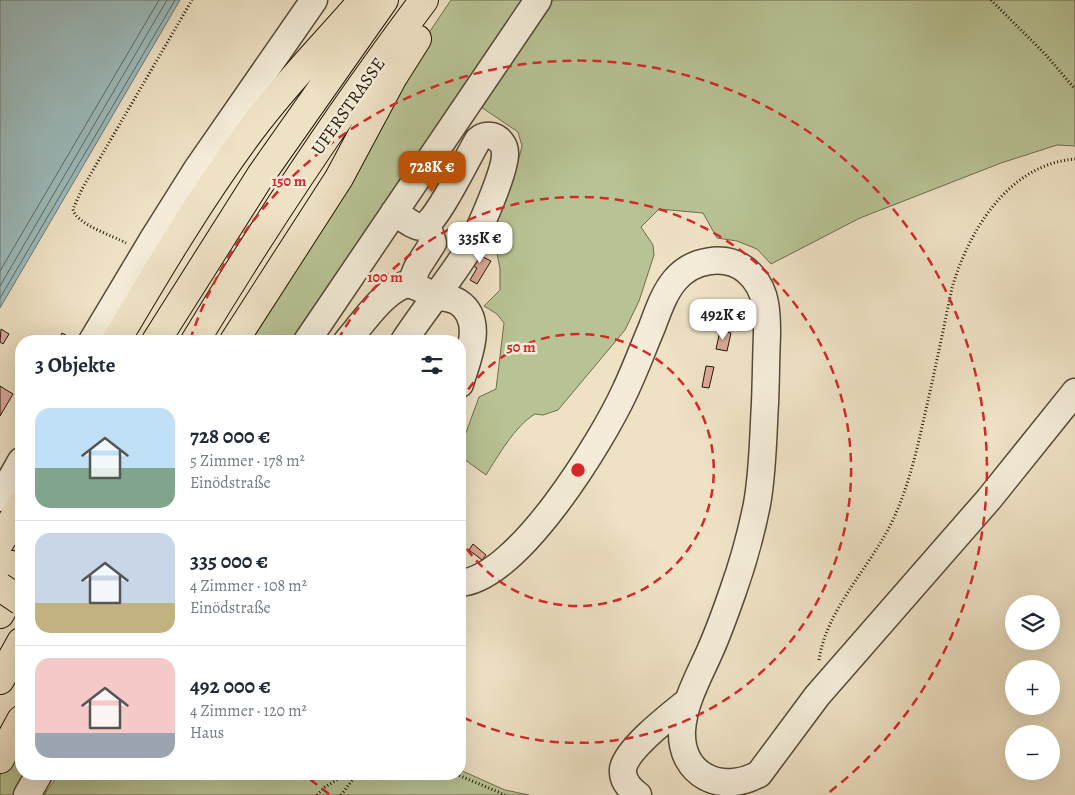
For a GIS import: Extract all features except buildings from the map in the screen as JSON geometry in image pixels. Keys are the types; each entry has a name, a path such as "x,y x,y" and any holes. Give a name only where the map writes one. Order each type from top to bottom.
{"main road":[{"path":"120,335 193,216 252,129 290,82 363,0"},
{"name":"UFERSTRASSE","path":"160,335 261,176 384,0"},
{"name":"UFERSTRASSE","path":"199,335 258,239 424,0"},
{"path":"238,335 339,178 401,63 443,0"},
{"path":"0,542 13,504"},
{"path":"0,564 15,567"},
{"path":"0,587 15,597"},
{"path":"0,614 15,587"},
{"path":"0,680 15,653"},
{"path":"0,760 15,731"}],"street":[{"path":"96,335 144,253 222,132 314,0"},
{"path":"311,335 538,0"},
{"path":"394,212 417,226 422,227 427,224 437,213 478,140 483,136 490,136 503,144 505,157 491,198 469,248 408,335"},
{"path":"410,285 417,268 433,243 427,224"},
{"path":"466,582 478,579 500,564 526,539 566,490 614,414 665,296 677,278 689,268 702,262 721,261 740,267 751,276 761,289 767,312 760,486 755,516 738,575 712,647 688,701 683,722 683,748 688,762 696,774 713,785 726,787 742,784 759,774"},
{"path":"352,335 386,298 404,285 410,285 435,296 449,298 463,306 470,316 474,336 466,364"},
{"path":"741,795 817,696 989,499 1075,392"},
{"path":"638,795 625,781 623,772 625,762 639,744 688,701"},
{"path":"27,795 36,780"}],"path":[{"path":"144,253 77,218 73,209 82,188 192,0"},
{"path":"991,0 1046,55 1075,88"},
{"path":"817,696 819,660 824,641 843,601 888,530 908,482 952,288 967,246 993,206 1024,176 1047,164 1075,159"},
{"path":"466,779 504,795"},
{"path":"317,795 338,780"},
{"path":"341,795 352,780"}],"green space":[{"path":"451,0 527,0 300,335 247,335 412,58"},
{"path":"553,0 1075,0 1075,146 1057,145 1001,163 860,218 771,264 757,249 737,241 717,238 703,213 659,209 641,227 653,245 654,255 639,301 625,330 558,410 543,415 535,414 521,426 486,475 466,460 466,433 479,397 496,389 504,323 497,314 484,306 500,290 500,269 493,232 522,146 518,132 481,107"},
{"path":"15,748 15,780 25,780 16,795 0,795 0,775"},
{"path":"466,773 505,790 529,795 44,795 55,780 466,780"}],"water":[{"path":"0,0 180,0 0,308"}]}
